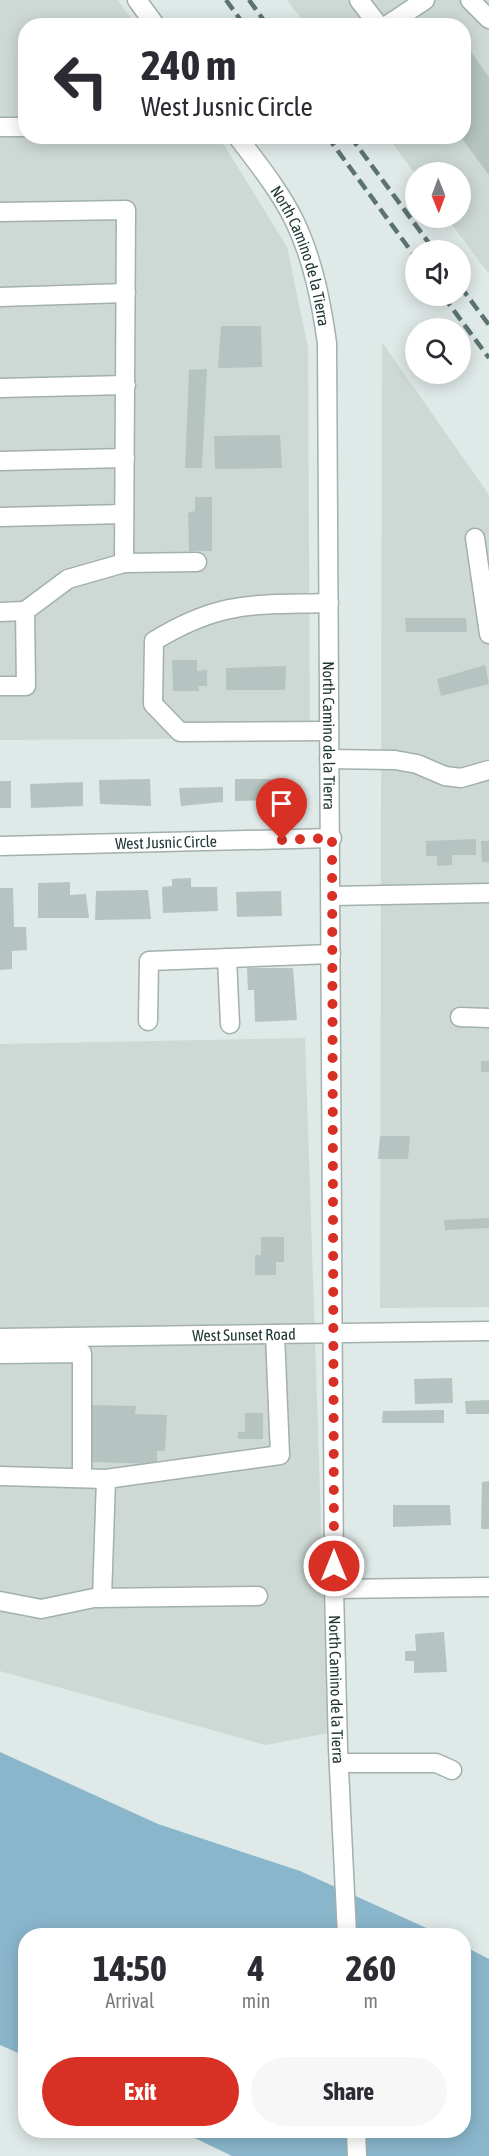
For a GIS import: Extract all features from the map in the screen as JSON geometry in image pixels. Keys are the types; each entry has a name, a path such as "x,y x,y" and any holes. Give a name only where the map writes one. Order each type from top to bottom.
{"street":[{"path":"137,0 150,18"},
{"path":"359,0 373,18"},
{"path":"398,18 425,0"},
{"path":"470,0 489,19"},
{"path":"0,127 18,127"},
{"name":"North Camino de la Tierra","path":"243,144 276,189 310,257 321,303 327,343 329,759 332,838 334,1589 347,1928"},
{"path":"0,212 126,210 124,563"},
{"path":"0,297 126,293"},
{"path":"0,388 126,385"},
{"path":"0,462 125,458"},
{"path":"0,517 124,513"},
{"path":"475,538 489,634"},
{"path":"0,612 25,611 68,579 124,563 196,562"},
{"path":"329,603 226,608 183,622 154,640 153,693 153,704 180,732 329,731"},
{"path":"0,686 26,686 25,611"},
{"path":"329,759 395,760 417,764 446,776 461,778 489,770"},
{"name":"West Jusnic Circle","path":"0,846 332,838"},
{"path":"332,896 489,893"},
{"path":"148,1021 149,961 331,954"},
{"path":"227,958 230,1024"},
{"path":"460,1017 489,1018"},
{"name":"West Sunset Road","path":"0,1338 489,1331"},
{"path":"0,1476 106,1479 280,1455 275,1334"},
{"path":"0,1354 82,1353 82,1478"},
{"path":"102,1598 106,1479"},
{"path":"334,1589 489,1587"},
{"path":"0,1601 41,1609 102,1598 258,1596"},
{"path":"339,1763 436,1764 452,1770"},
{"path":"356,2138 357,2156"}],"shaded area":[{"path":"0,0 118,0 131,18 18,18 18,144 223,144 287,247 308,348 310,738 0,740"},
{"path":"287,0 489,0 489,274 471,250 471,240 464,240 454,228 471,228 471,162 406,162 393,144 471,144 471,18 301,18"},
{"path":"382,342 405,375 405,384 411,384 489,495 489,1307 380,1308"},
{"path":"305,1038 328,1733 266,1745 0,1671 0,1044"}],"water":[{"path":"0,1752 158,1824 300,1871 426,1928 18,1928 18,2053 0,2045"},
{"path":"471,1950 489,1959 489,2156 232,2156 195,2138 471,2138"}],"building":[{"path":"471,52 489,77 489,175 466,144 471,144"},
{"path":"221,326 261,326 262,367 218,368"},
{"path":"207,369 202,468 185,468 189,370"},
{"path":"280,435 282,468 215,469 214,436"},
{"path":"195,497 212,497 212,551 189,551 188,513 195,511"},
{"path":"405,618 466,618 467,632 406,632"},
{"path":"172,660 197,660 197,671 207,670 207,686 198,686 199,691 173,691"},
{"path":"485,665 489,684 441,696 437,679"},
{"path":"286,666 285,690 226,690 226,668"},
{"path":"150,779 151,806 100,804 99,780"},
{"path":"235,779 271,779 271,782 284,782 284,800 235,801"},
{"path":"0,781 11,781 11,808 0,808"},
{"path":"83,782 83,806 31,808 30,784"},
{"path":"223,787 223,802 181,806 179,788"},
{"path":"476,839 476,855 452,855 452,865 437,866 437,856 426,856 426,841"},
{"path":"481,841 489,841 489,862 482,862"},
{"path":"191,878 191,887 217,887 218,911 163,913 162,887 172,886 172,879"},
{"path":"70,882 70,895 86,894 89,918 38,918 38,883"},
{"path":"0,888 13,888 14,927 26,927 27,950 12,951 12,969 0,970"},
{"path":"148,890 151,919 95,920 96,891"},
{"path":"281,891 282,916 237,917 236,892"},
{"path":"247,968 293,968 297,1020 255,1022 254,990 248,990"},
{"path":"481,1061 489,1061 489,1072 481,1072"},
{"path":"380,1136 410,1136 408,1159 378,1159"},
{"path":"489,1218 489,1228 445,1230 444,1220"},
{"path":"261,1237 284,1237 284,1262 276,1262 276,1275 255,1275 255,1255 261,1255"},
{"path":"452,1378 453,1403 415,1404 414,1379"},
{"path":"489,1400 489,1414 466,1414 465,1401"},
{"path":"92,1405 136,1406 135,1414 167,1415 165,1451 157,1451 157,1464 91,1462"},
{"path":"444,1410 444,1423 382,1423 383,1411"},
{"path":"245,1413 263,1413 263,1439 238,1439 238,1432 245,1432"},
{"path":"489,1481 489,1529 481,1529 482,1482"},
{"path":"393,1505 450,1505 451,1525 393,1527"},
{"path":"444,1632 447,1672 414,1673 414,1661 405,1661 405,1651 416,1651 415,1634"}],"railway":[{"path":"226,0 239,18"},
{"path":"249,0 262,18"},
{"path":"333,144 405,243"},
{"path":"356,144 427,240"},
{"path":"471,301 489,325"},
{"path":"450,306 489,358"}],"route":[{"path":"282,840 332,838 334,1566"}]}
